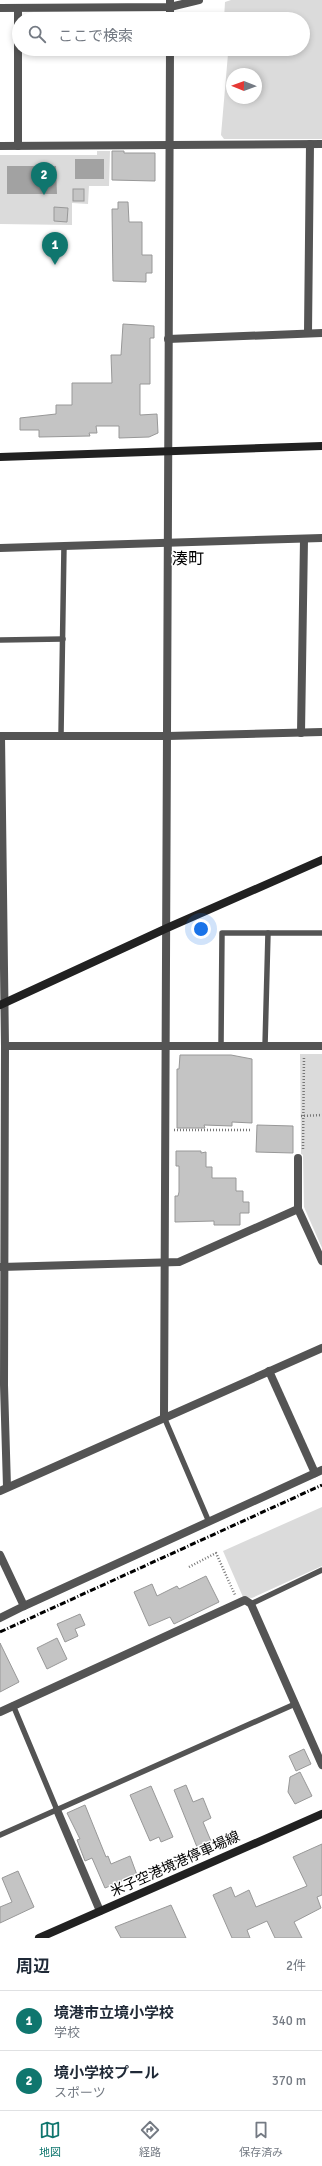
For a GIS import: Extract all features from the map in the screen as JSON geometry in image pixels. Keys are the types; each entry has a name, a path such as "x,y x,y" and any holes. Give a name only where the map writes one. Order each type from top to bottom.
{"street":[{"path":"0,8 170,3 199,0"},
{"path":"18,56 18,146"},
{"path":"164,1417 168,736 168,144 170,56"},
{"path":"308,333 310,144"},
{"path":"0,146 322,144"},
{"path":"168,340 322,332"},
{"path":"0,456 322,446"},
{"path":"0,548 322,538"},
{"path":"301,733 304,539"},
{"path":"322,732 168,736 1,736 2,1004 5,1046 2,1267 4,1489 322,1348"},
{"path":"2,1004 167,928 322,860"},
{"path":"5,1046 322,1046"},
{"path":"298,1158 298,1209 322,1261"},
{"path":"2,1267 179,1262 298,1209"},
{"path":"0,1618 318,1472 269,1371"},
{"path":"0,1555 24,1606"},
{"path":"0,1712 245,1600 251,1604 322,1765"},
{"path":"57,1810 100,1911"},
{"name":"米子空港境港停車場線","path":"39,1938 322,1814"}],"lane":[{"path":"61,735 64,546"},
{"path":"0,640 63,639"},
{"path":"221,1046 222,933 322,933"},
{"path":"266,1046 268,933"},
{"path":"164,1417 209,1522"},
{"path":"251,1604 322,1570"},
{"path":"0,1835 295,1704"},
{"path":"14,1706 57,1810"}],"path":[{"path":"298,1158 302,1155 305,1046"},
{"path":"302,1116 322,1115"},
{"path":"166,1130 252,1130"},
{"path":"188,1567 216,1553 239,1603"}],"shaded area":[{"path":"231,0 322,0 322,139 224,139 221,135 226,77 226,104 262,104 262,68 227,68 228,56 310,56 310,12 224,12 225,2"},
{"path":"97,151 110,151 109,186 89,186 88,204 72,203 72,225 0,224 0,155 97,155"},
{"path":"75,159 104,159 104,179 75,179"},
{"path":"7,166 56,166 57,194 7,194"},
{"path":"300,1054 322,1054 322,1248 304,1207 303,1155 301,1154"},
{"path":"322,1507 322,1566 252,1598 243,1597 223,1551"}],"building":[{"path":"112,151 124,151 124,153 155,153 155,181 112,180"},
{"path":"73,189 84,189 84,201 73,201"},
{"path":"118,202 128,202 129,222 142,222 142,255 152,255 152,273 146,273 146,282 113,281 112,209 118,209"},
{"path":"54,207 68,208 67,222 54,221"},
{"path":"123,324 154,326 154,338 150,338 150,384 140,384 140,415 157,414 158,433 149,437 119,438 119,426 96,426 97,433 89,433 90,436 39,437 39,430 20,430 20,418 56,414 56,405 72,405 72,383 112,383 111,355 121,355"},
{"path":"180,1055 231,1055 252,1059 252,1123 232,1122 232,1126 204,1125 205,1128 177,1128 177,1069 179,1069"},
{"path":"257,1125 293,1126 293,1153 256,1152"},
{"path":"176,1151 206,1152 206,1167 212,1167 212,1178 236,1178 236,1191 243,1191 243,1202 249,1202 249,1213 240,1213 240,1225 214,1225 214,1221 175,1222 175,1196 178,1196 179,1192 179,1166 176,1166"},
{"path":"206,1576 219,1602 174,1624 170,1617 149,1626 134,1592 152,1584 157,1596 177,1586 179,1589"},
{"path":"80,1614 85,1625 75,1629 78,1636 65,1642 57,1624"},
{"path":"57,1638 67,1659 47,1669 37,1648"},
{"path":"0,1643 19,1682 0,1692"},
{"path":"304,1749 311,1764 296,1771 289,1756"},
{"path":"300,1772 312,1796 295,1804 288,1792 290,1777"},
{"path":"186,1785 193,1802 203,1798 211,1818 203,1822 211,1841 197,1847 174,1790"},
{"path":"151,1786 173,1837 161,1842 159,1837 150,1841 130,1795"},
{"path":"85,1805 106,1857 108,1856 111,1864 130,1856 137,1875 105,1888 92,1858 85,1861 77,1840 80,1839 67,1813"},
{"path":"322,1844 322,1895 317,1897 321,1908 294,1922 302,1938 275,1938 267,1921 247,1930 250,1938 232,1938 213,1895 231,1887 235,1897 249,1890 256,1907 307,1886 293,1857"},
{"path":"18,1871 34,1907 0,1923 0,1907 12,1902 2,1878"},
{"path":"171,1905 186,1938 121,1938 115,1927"}],"railway":[{"path":"0,1632 322,1485"}],"place":[{"name":"境小学校プール","path":"44,195"},
{"name":"境港市立境小学校","path":"55,265"}],"district":[{"name":"湊町","path":"188,559"}]}
